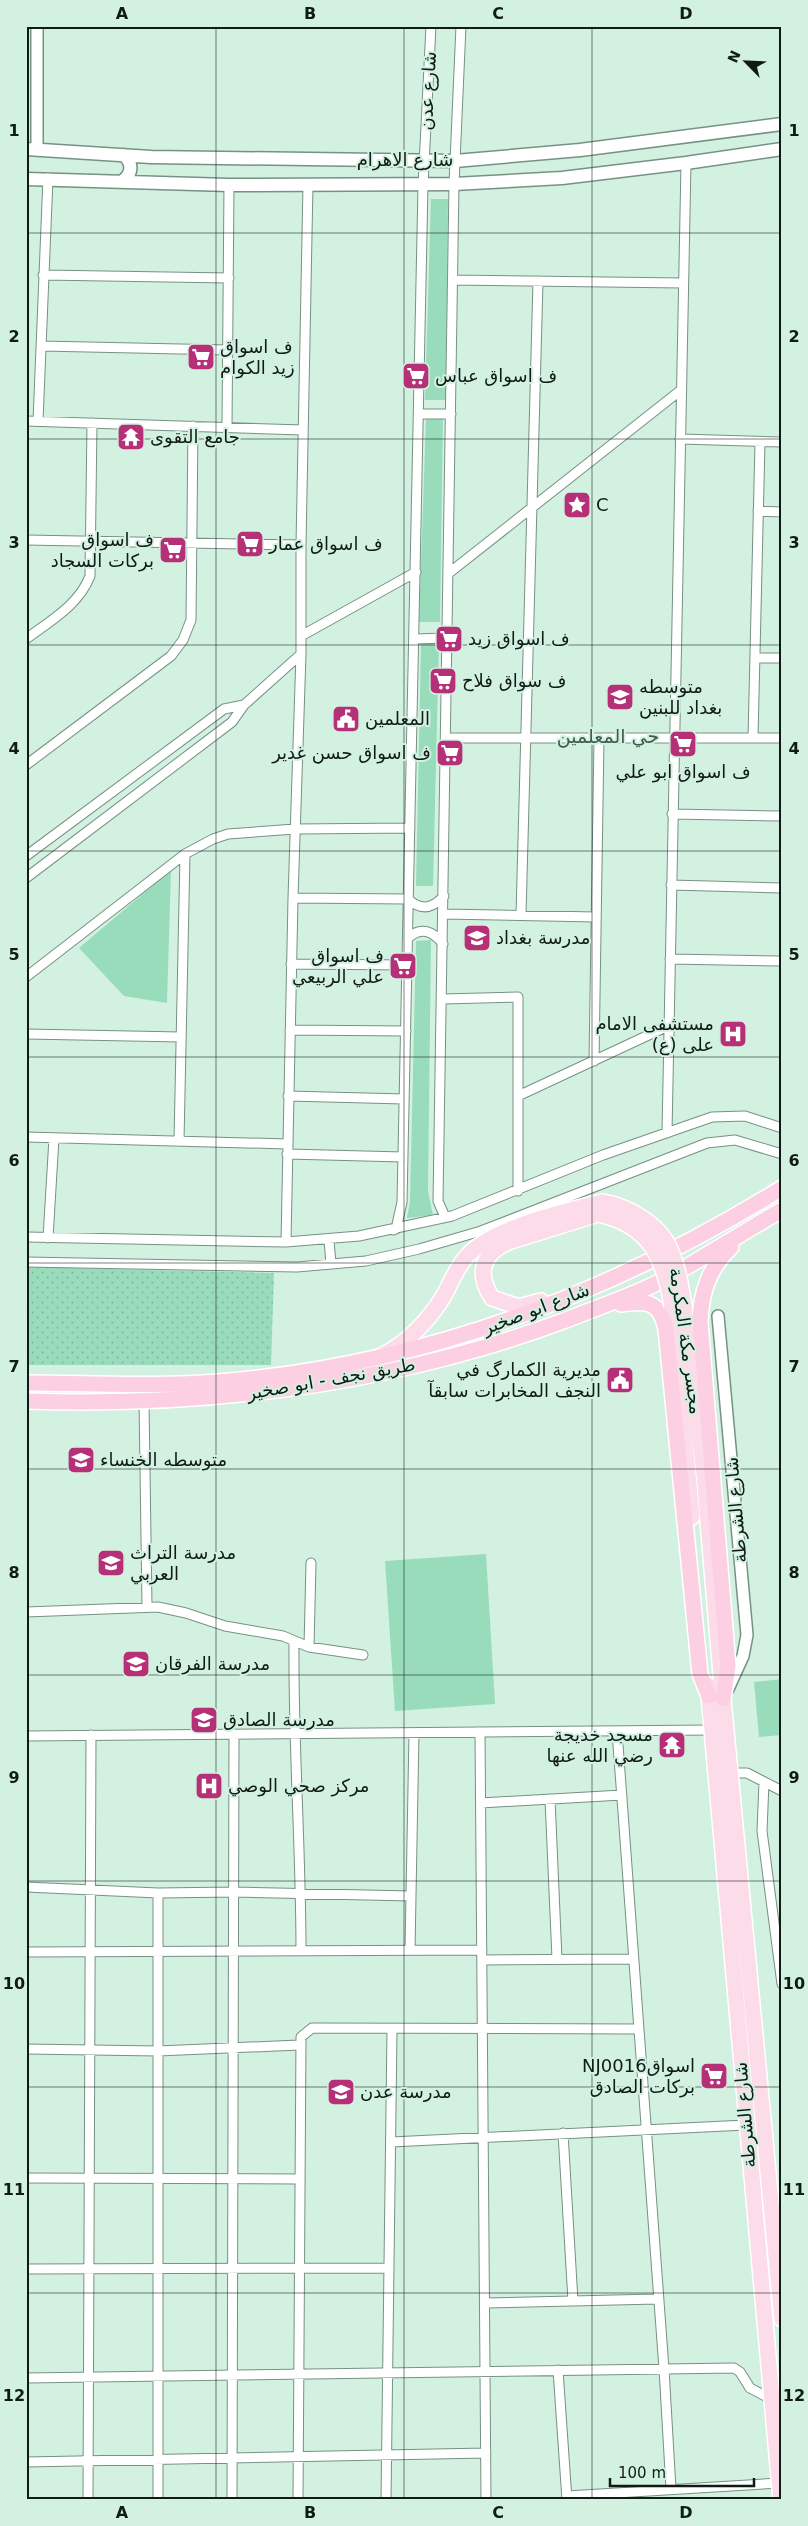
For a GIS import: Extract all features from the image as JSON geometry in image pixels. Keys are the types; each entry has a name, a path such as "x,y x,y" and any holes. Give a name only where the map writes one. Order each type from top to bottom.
{"highway":[{"name":"شارع ابو صخير","path":"270,1377 378,1357 501,1324 541,1310 664,1256 712,1231 782,1188"},
{"name":"طريق نجف - ابو صخير","path":"26,1401 87,1403 224,1397 344,1379 456,1355 536,1330 629,1296 691,1266 756,1224 782,1210"},
{"path":"716,1698 728,1666 701,1360 700,1308 706,1283 720,1258 756,1224"},
{"path":"585,1312 615,1305 646,1302 656,1307 664,1316 670,1360 700,1674 716,1698"},
{"name":"طريق نجف - ابو صخير","path":"26,1384 87,1383 124,1385 217,1382 270,1377"},
{"path":"87,1383 91,1393 87,1403"},
{"path":"124,1385 120,1394 124,1402"}],"main road":[{"name":"شارع الاهرام","path":"32,149 151,157 425,162 580,150 782,124"},
{"name":"شارع الاهرام","path":"26,179 124,180 229,185 423,186 562,178 782,149"},
{"path":"124,155 131,167 124,180"},
{"path":"149,181 145,167 151,157"},
{"path":"600,1208 496,1247 489,1255 483,1268 483,1277 492,1298 519,1307 574,1288 602,1283"},
{"path":"378,1357 394,1349 426,1319 443,1296 460,1266 479,1246 523,1225 600,1208"},
{"name":"مجسر مكة المكرمة","path":"600,1208 610,1216 634,1227 652,1245 663,1266 678,1306 704,1474"},
{"name":"مجسر مكة المكرمة","path":"678,1306 688,1478 716,1698"},
{"name":"شارع الشرطة","path":"704,1474 716,1698 730,1773 782,2319"},
{"name":"شارع الشرطة","path":"716,1698 711,1730 781,2500"},
{"path":"729,1937 739,1938 745,1934"},
{"path":"731,1961 739,1958 747,1961"}],"street":[{"path":"32,149 37,26"},
{"name":"شارع عدن","path":"393,1230 396,1229 401,1212 403,1157 423,186 430,26"},
{"name":"شارع عدن","path":"452,1216 445,1217 438,1201 444,944 454,184 461,26"},
{"path":"667,1133 686,163"},
{"path":"38,421 48,178"},
{"path":"286,1242 291,964 301,654 301,545 308,184"},
{"path":"226,427 229,185"},
{"path":"43,275 229,278"},
{"path":"454,280 683,284"},
{"path":"520,915 538,281"},
{"path":"41,346 227,350"},
{"path":"449,573 681,390"},
{"path":"419,414 451,414"},
{"path":"26,421 303,430"},
{"path":"26,639 73,603 84,590 90,576 92,541 92,423"},
{"path":"26,765 171,656 183,640 191,620 193,426"},
{"path":"680,439 782,442"},
{"path":"753,738 760,442"},
{"path":"758,511 782,512"},
{"path":"26,540 193,545 301,545"},
{"path":"301,636 416,572"},
{"path":"414,638 448,638"},
{"path":"26,878 232,722 244,705 301,654"},
{"path":"755,658 782,658"},
{"path":"26,856 224,709 244,705"},
{"path":"447,738 782,738"},
{"path":"594,1061 599,738"},
{"path":"672,814 782,816"},
{"path":"26,977 185,854 213,839 228,834 295,829 410,828"},
{"path":"50,837 61,852"},
{"path":"179,1141 185,854"},
{"path":"671,885 782,888"},
{"path":"293,898 408,899 420,907 427,908 433,906 444,896"},
{"path":"444,914 596,917"},
{"path":"408,938 419,931 426,931 433,933 444,944"},
{"path":"670,959 782,961"},
{"path":"291,964 407,965"},
{"path":"443,999 518,997 518,1191"},
{"path":"518,1096 668,1026"},
{"path":"290,1030 406,1031"},
{"path":"26,1034 181,1037"},
{"path":"288,1096 404,1098"},
{"path":"26,1237 286,1242 328,1240 393,1230 452,1216 518,1191 603,1155 712,1117 728,1115 756,1119 782,1128"},
{"path":"26,1137 179,1141 403,1157"},
{"path":"48,1238 54,1138"},
{"path":"26,1262 297,1267 393,1256 450,1241 707,1143 736,1140 782,1154"},
{"path":"328,1240 330,1264"},
{"name":"شارع الشرطة","path":"716,1698 743,1656 747,1635 718,1316"},
{"path":"144,1401 147,1606"},
{"path":"309,1647 311,1563"},
{"path":"26,1612 147,1606 186,1613 236,1628 277,1634 309,1647 363,1654"},
{"path":"294,1641 294,1734 301,1893 301,1951"},
{"path":"26,1736 711,1730"},
{"path":"617,1731 657,2299 664,2369 670,2489"},
{"path":"480,1732 486,2500"},
{"path":"410,1950 414,1733"},
{"path":"232,2500 234,1734"},
{"path":"88,2500 91,1735"},
{"path":"730,1773 746,1773 782,1791"},
{"path":"764,1782 762,1824 782,1984"},
{"path":"481,1803 622,1795"},
{"path":"550,1799 557,1959"},
{"path":"26,1887 158,1893 234,1892 411,1896"},
{"path":"158,1893 158,2500"},
{"path":"771,1901 782,1902"},
{"path":"26,1952 482,1950"},
{"path":"482,1960 633,1959"},
{"path":"298,2500 299,2045 301,2037 312,2028 392,2030 638,2029"},
{"path":"386,2500 392,2030"},
{"path":"26,2049 90,2048 158,2051 234,2046 299,2045"},
{"path":"391,2142 746,2124"},
{"path":"563,2133 573,2301"},
{"path":"26,2178 299,2179"},
{"path":"26,2269 389,2268"},
{"path":"484,2303 657,2299"},
{"path":"26,2378 734,2368 740,2372 750,2388 771,2398"},
{"path":"558,2370 567,2498 670,2489 779,2483"},
{"path":"26,2462 486,2454"}],"green space":[{"path":"431,199 448,199 446,400 425,400"},
{"path":"426,418 443,418 440,622 419,622"},
{"path":"439,642 433,886 416,886 421,644"},
{"path":"171,870 167,1003 124,996 79,948"},
{"path":"431,940 428,1191 433,1215 407,1218 410,1202 416,941"},
{"path":"26,1267 274,1273 271,1365 26,1365"},
{"path":"486,1554 495,1704 395,1711 385,1561"},
{"path":"782,1679 782,1735 759,1737 754,1682"}],"place":[{"name":"ف اسواق زيد الكوام","path":"201,357"},
{"name":"ف اسواق عباس","path":"416,376"},
{"name":"جامع التقوى","path":"131,437"},
{"name":"C","path":"577,505"},
{"name":"ف اسواق عمار","path":"250,544"},
{"name":"ف اسواق بركات السجاد","path":"173,550"},
{"name":"ف اسواق زيد","path":"449,639"},
{"name":"ف سواق فلاح","path":"443,681"},
{"name":"متوسطه بغداد للبنين","path":"620,697"},
{"name":"المعلمين","path":"346,719"},
{"name":"ف اسواق ابو علي","path":"683,744"},
{"name":"ف اسواق حسن غدير","path":"450,753"},
{"name":"مدرسة بغداد","path":"477,938"},
{"name":"ف اسواق علي الربيعي","path":"403,966"},
{"name":"مستشفی الامام علی (ع)","path":"733,1034"},
{"name":"مديرية الكمارگ في النجف المخابرات سابقآ","path":"620,1380"},
{"name":"متوسطه الخنساء","path":"81,1460"},
{"name":"مدرسة التراث العربي","path":"111,1563"},
{"name":"مدرسة الفرقان","path":"136,1664"},
{"name":"مدرسة الصادق","path":"204,1720"},
{"name":"مسجد خديجة رضي الله عنها","path":"672,1745"},
{"name":"مركز صحي الوصي","path":"209,1786"},
{"name":"NJ0016اسواق برکات الصادق","path":"714,2076"},
{"name":"مدرسة عدن","path":"341,2092"}],"district":[{"name":"حي المعلمين","path":"608,736"}]}
